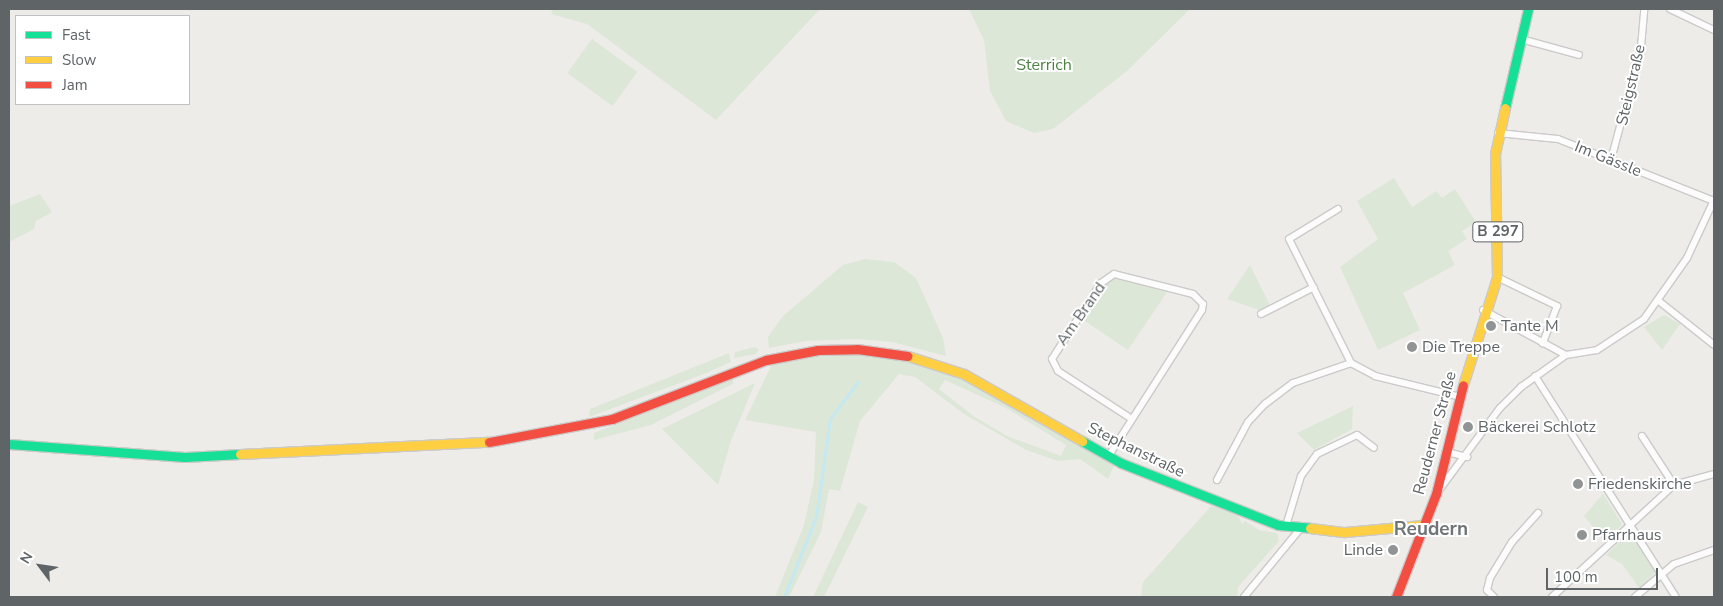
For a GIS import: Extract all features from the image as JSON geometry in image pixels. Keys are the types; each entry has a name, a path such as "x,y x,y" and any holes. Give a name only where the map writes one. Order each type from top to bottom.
{"street":[{"name":"Reuderner Straße","path":"1396,597 1436,494 1483,310 1497,277 1498,133 1528,9"},
{"name":"Steigstraße","path":"1611,160 1641,47 1644,9"},
{"path":"1670,9 1714,30"},
{"path":"1521,39 1579,55"},
{"name":"Im Gässle","path":"1498,133 1558,138 1714,200"},
{"path":"1436,494 1467,457 1500,408 1535,376 1566,355 1609,344 1660,302 1714,200"},
{"path":"1338,209 1289,239 1351,363 1375,376 1461,398"},
{"name":"Am Brand","path":"1114,274 1193,294 1201,298 1202,310 1132,419 1058,371 1052,359 1054,352 1101,283 1114,274"},
{"path":"1497,277 1557,306 1543,343"},
{"path":"1261,314 1314,287"},
{"path":"1660,302 1714,345"},
{"path":"1483,310 1566,355"},
{"name":"Stephanstraße","path":"9,444 176,458 502,441 612,419 749,365 818,350 898,353 982,383 1108,457 1186,491 1286,526 1300,529 1344,532 1423,525"},
{"path":"1218,480 1248,422 1265,404 1293,382 1351,363"},
{"path":"1535,376 1631,526 1664,572 1676,597"},
{"path":"1108,457 1132,419"},
{"path":"1286,526 1301,476 1317,454 1353,435 1364,437 1374,448"},
{"path":"1642,436 1674,485"},
{"path":"1447,452 1467,457"},
{"path":"1552,597 1674,485 1714,473"},
{"path":"1494,597 1486,590 1490,578 1512,542 1538,513"},
{"path":"1244,597 1300,529"},
{"path":"1636,597 1664,572 1693,555 1714,550"}],"green space":[{"path":"553,9 820,9 716,120 587,24 551,14"},
{"name":"Sterrich","path":"969,9 1190,9 1127,71 1053,129 1034,133 1006,121 990,91 984,40"},
{"path":"592,39 637,72 613,106 567,73"},
{"path":"1394,178 1412,207 1436,191 1442,198 1455,189 1476,222 1462,231 1467,239 1448,251 1455,265 1403,293 1420,330 1378,350 1340,267 1378,239 1357,201"},
{"path":"40,194 52,212 36,221 34,229 9,242 9,206"},
{"path":"865,259 894,262 916,278 943,338 946,356 892,342 858,339 805,341 769,348 768,337 783,316 843,265"},
{"path":"1250,265 1270,305 1259,310 1227,299"},
{"path":"1115,278 1167,292 1128,350 1082,319 1103,286"},
{"path":"1664,315 1680,324 1662,350 1644,327"},
{"path":"754,347 759,349 756,354 734,358 735,352"},
{"path":"838,352 913,360 941,369 993,394 1114,466 1108,479 1080,459 1058,461 1026,450 964,414 915,377 899,374 860,421 840,491 829,489 821,532 789,597 775,597 804,525 814,480 816,432 745,420 773,362","holes":["945,380 1006,408 1066,445 1061,456 1007,436 975,417 939,389"]},
{"path":"729,353 731,362 589,417 590,409"},
{"path":"733,379 733,384 651,425 594,440 594,433"},
{"path":"755,383 731,441 718,485 662,429"},
{"path":"1353,406 1352,429 1314,450 1297,433"},
{"path":"1603,494 1622,524 1606,542 1584,516"},
{"path":"858,502 868,507 824,597 813,597"},
{"path":"1211,506 1237,514 1242,524 1245,521 1259,530 1277,533 1279,541 1238,587 1237,597 1141,597 1143,582"},
{"path":"1627,535 1635,537 1656,571 1640,589 1622,564 1606,555"}],"waterway":[{"path":"784,597 816,517 830,419 858,382"}],"traffic: fast":[{"path":"1505,108 1528,9"},
{"path":"1082,441 1121,463 1278,525 1310,528"},
{"path":"9,444 185,457 240,454"}],"traffic: slow":[{"path":"1463,385 1497,277 1495,154 1505,108"},
{"path":"908,356 964,374 1082,441"},
{"path":"240,454 489,442"},
{"path":"1310,528 1345,532 1423,525"}],"traffic: jam":[{"path":"489,442 612,419 766,360 818,350 857,349 908,356"},
{"path":"1396,597 1436,494 1463,385"}],"place":[{"name":"Tante M","path":"1491,326"},
{"name":"Die Treppe","path":"1412,347"},
{"name":"Bäckerei Schlotz","path":"1468,427"},
{"name":"Friedenskirche","path":"1578,484"},
{"name":"Pfarrhaus","path":"1582,535"},
{"name":"Linde","path":"1393,550"}],"district":[{"name":"Reudern","path":"1431,530"}]}
